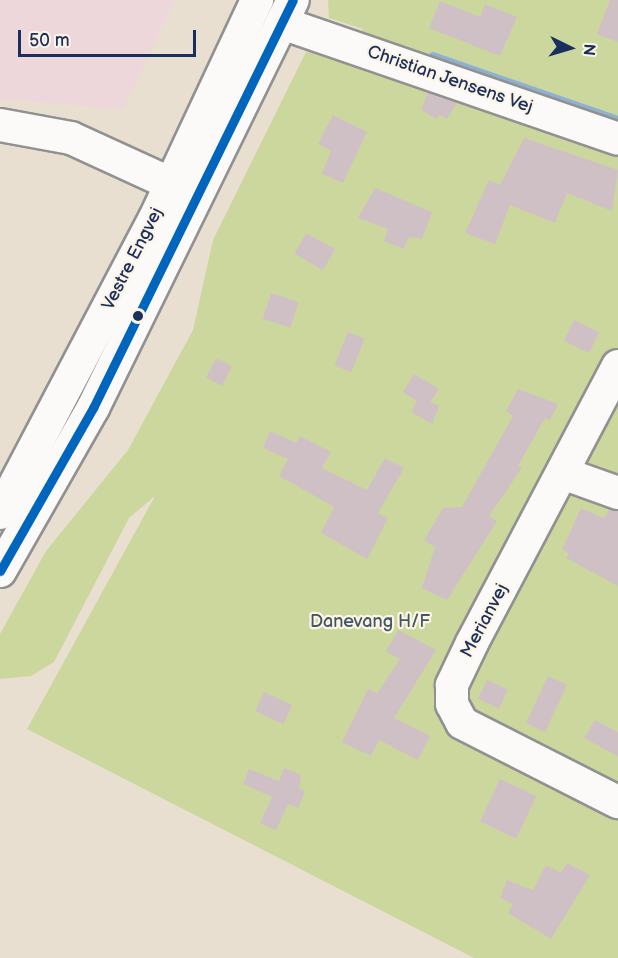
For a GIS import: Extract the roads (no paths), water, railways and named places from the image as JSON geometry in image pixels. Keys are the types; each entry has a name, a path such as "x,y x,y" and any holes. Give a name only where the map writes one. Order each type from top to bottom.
{"street":[{"name":"Vestre Engvej","path":"0,571 93,408 184,190 257,0"},
{"name":"Vestre Engvej","path":"0,513 288,11"},
{"name":"Christian Jensens Vej","path":"288,11 618,139"},
{"path":"0,125 71,138 184,190"},
{"name":"Merianvej","path":"618,366 565,474 472,643 452,685 452,704 462,723 618,802"},
{"path":"565,474 618,493"}],"waterway":[{"path":"433,56 618,120"}],"park label":[{"name":"Danevang H/F","path":"370,622"}]}
